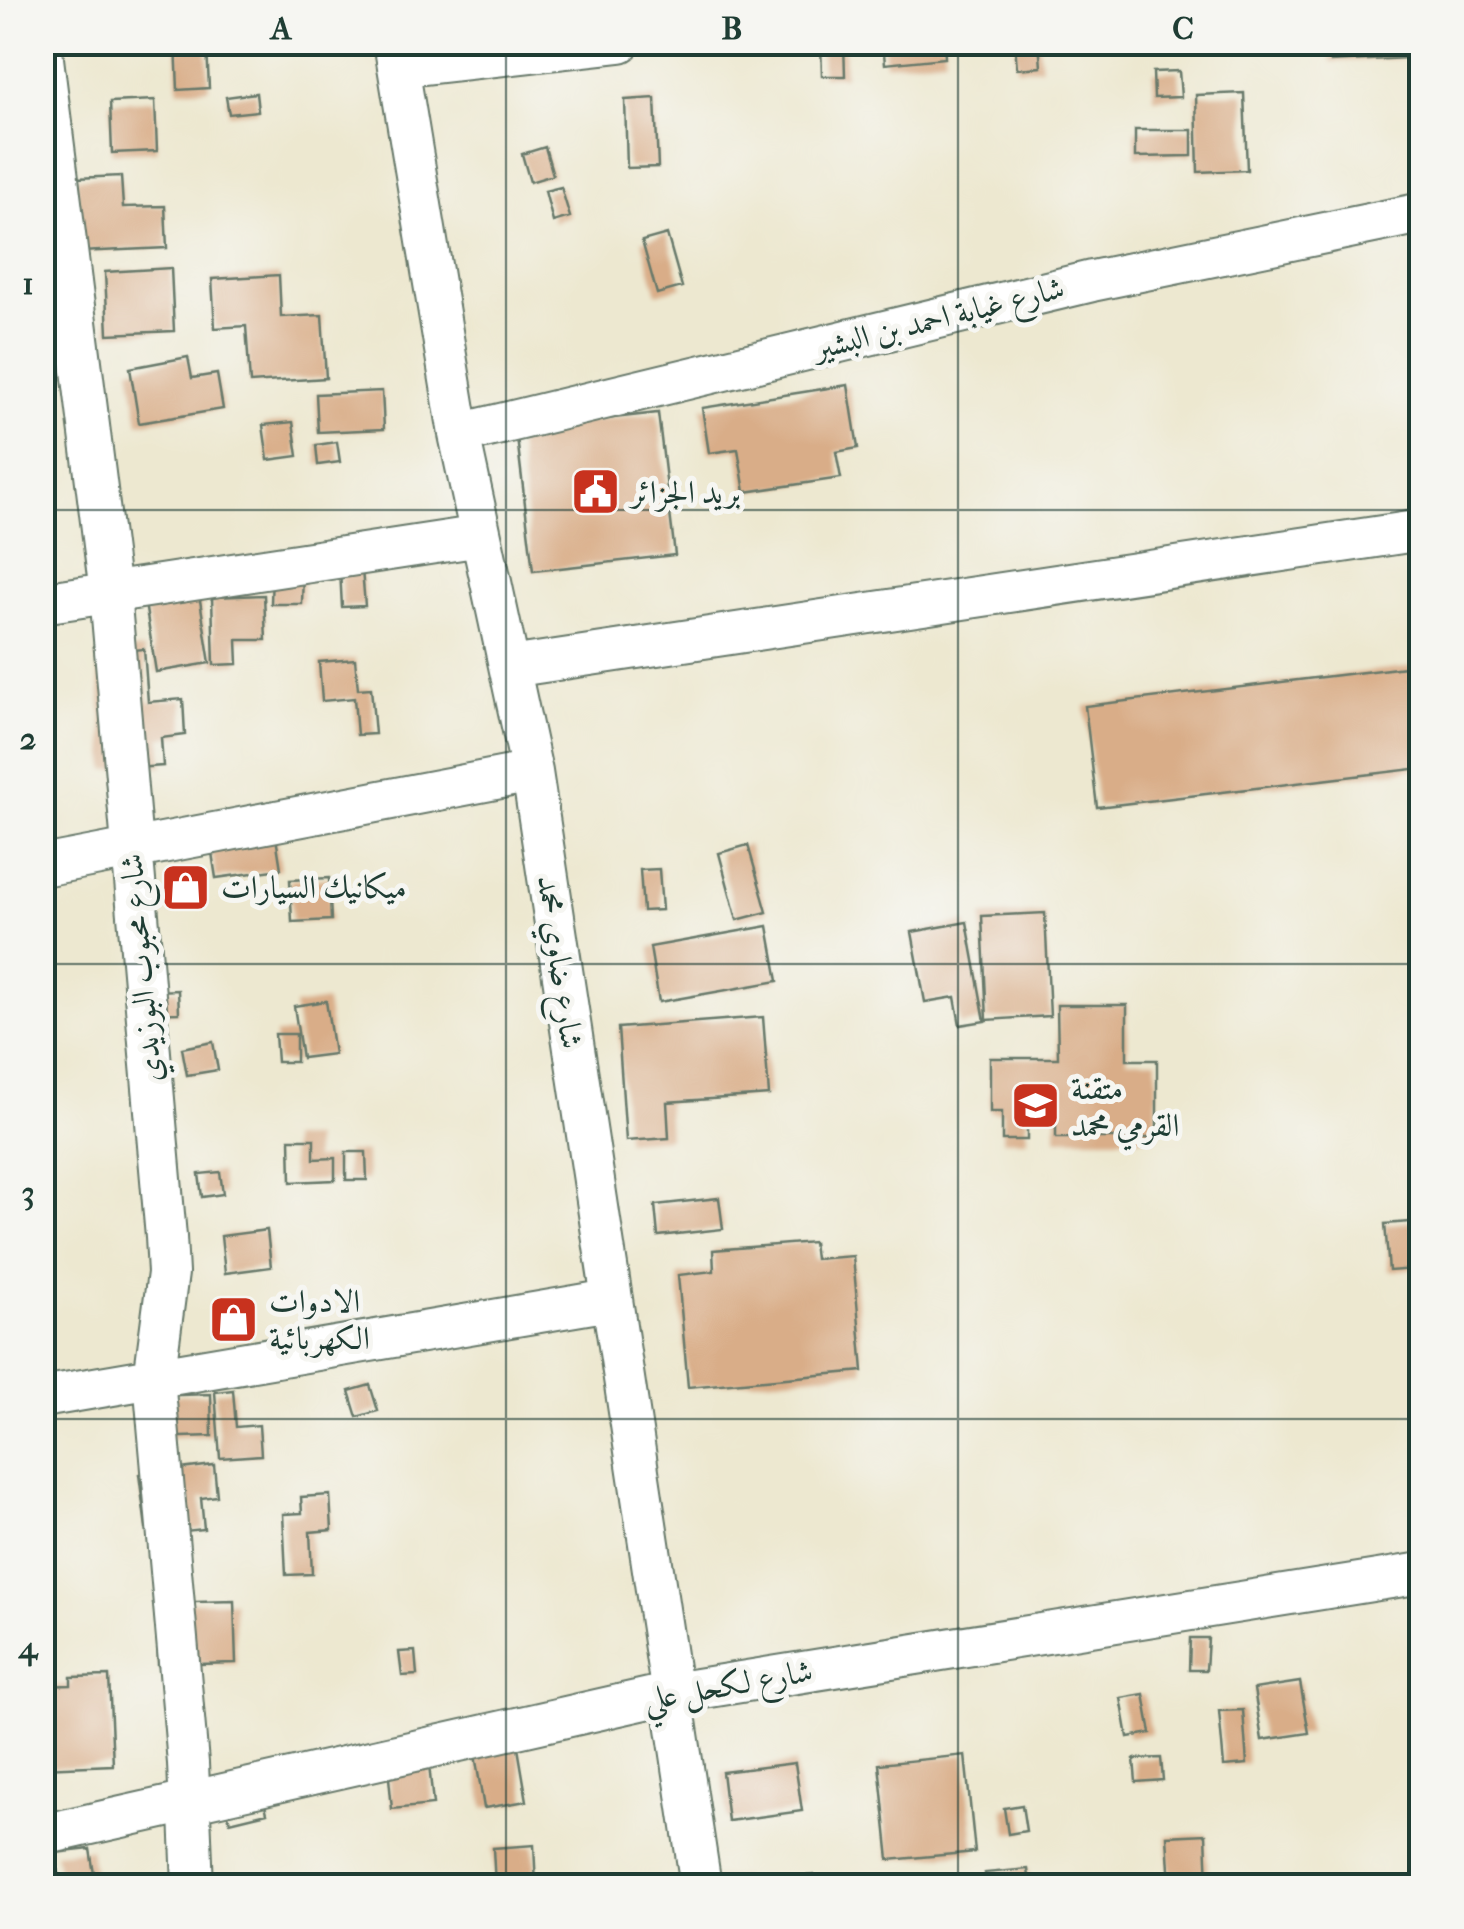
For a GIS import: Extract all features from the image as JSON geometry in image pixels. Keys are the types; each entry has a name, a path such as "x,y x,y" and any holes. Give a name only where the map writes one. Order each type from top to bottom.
{"street":[{"path":"396,55 620,42"},
{"name":"شارع محبوب البوزيدي","path":"42,51 52,194 110,593 167,1255 154,1379 191,1802 193,1886"},
{"name":"شارع ضاوي محمد","path":"396,55 459,434 532,772 701,1886"},
{"name":"شارع غيابة احمد بن البشير","path":"459,434 1092,281 1422,213"},
{"path":"510,667 1422,530"},
{"path":"42,603 481,536"},
{"path":"42,866 532,772"},
{"path":"42,1397 610,1300"},
{"name":"شارع لكحل علي","path":"42,1835 672,1692 1422,1573"}],"building":[{"path":"176,42 222,42 207,46 209,88 178,90"},
{"path":"821,42 844,42 845,76 822,76"},
{"path":"883,42 944,42 945,58 885,64"},
{"path":"1015,42 1039,42 1041,67 1017,69"},
{"path":"1181,42 1211,42 1211,44 1182,50"},
{"path":"1330,42 1405,42 1406,58 1331,62"},
{"path":"1179,71 1181,97 1154,98 1153,72"},
{"path":"256,93 258,111 229,114 226,97"},
{"path":"1244,93 1247,170 1198,172 1196,95"},
{"path":"655,98 658,167 627,168 625,100"},
{"path":"155,100 157,151 112,153 110,102"},
{"path":"1135,130 1192,130 1192,156 1135,157"},
{"path":"545,147 553,175 530,182 522,154"},
{"path":"121,176 123,207 165,206 167,248 79,252 76,178"},
{"path":"561,187 570,217 553,222 545,191"},
{"path":"667,234 682,287 657,294 642,241"},
{"path":"171,268 174,331 108,334 105,272"},
{"path":"279,275 281,317 322,315 326,378 250,383 246,326 215,328 212,279"},
{"path":"188,357 192,378 217,374 223,409 139,423 130,368"},
{"path":"848,385 858,448 836,452 841,478 745,492 738,449 709,453 702,408"},
{"path":"382,391 384,429 318,432 316,394"},
{"name":"بريد الجزائر","path":"658,413 675,555 533,571 516,429"},
{"path":"293,422 298,456 268,460 263,425"},
{"path":"337,442 340,462 318,465 316,445"},
{"path":"362,569 365,606 342,607 340,570"},
{"path":"272,572 303,572 302,604 271,604"},
{"path":"199,594 210,663 156,672 145,603"},
{"path":"264,595 266,640 237,640 238,664 214,665 212,597"},
{"path":"144,649 148,702 183,699 185,735 161,738 163,766 106,770 97,653"},
{"path":"355,659 358,689 371,688 375,734 357,735 354,698 322,701 319,662"},
{"path":"1422,665 1422,768 1097,807 1085,706"},
{"path":"272,812 281,869 216,878 207,821"},
{"path":"748,845 767,912 737,920 719,853"},
{"path":"659,869 662,910 643,911 640,870"},
{"path":"329,878 331,920 292,922 290,880"},
{"path":"1045,913 1050,1016 987,1020 982,916"},
{"path":"967,922 985,1021 960,1025 955,997 925,1002 912,932"},
{"path":"768,926 778,981 659,1002 650,947"},
{"path":"178,990 179,1013 137,1014 136,992"},
{"path":"326,1001 334,1054 302,1058 294,1006"},
{"path":"1057,1005 1127,1005 1127,1060 1157,1060 1157,1138 1056,1138 1056,1098 1027,1098 1027,1140 1002,1140 1002,1112 990,1112 990,1058 1058,1058"},
{"path":"763,1017 769,1095 667,1102 669,1138 626,1141 618,1028"},
{"path":"275,1034 296,1034 296,1062 277,1062"},
{"path":"213,1042 218,1070 187,1075 182,1048"},
{"path":"290,1139 314,1139 314,1159 335,1158 335,1180 291,1182"},
{"path":"346,1152 366,1152 367,1180 346,1180"},
{"path":"220,1172 223,1194 202,1197 199,1174"},
{"path":"719,1198 723,1229 658,1236 655,1205"},
{"path":"1422,1221 1422,1292 1418,1292 1415,1269 1389,1271 1385,1224"},
{"path":"267,1230 271,1267 225,1273 221,1236"},
{"path":"813,1242 815,1259 853,1256 863,1371 688,1387 678,1275 714,1271 713,1250"},
{"path":"42,1244 51,1291 42,1292"},
{"path":"370,1385 378,1411 357,1417 349,1391"},
{"path":"233,1390 236,1427 259,1425 261,1455 220,1458 215,1392"},
{"path":"211,1394 212,1436 150,1438 149,1396"},
{"path":"214,1465 217,1496 201,1498 204,1529 176,1532 175,1525 146,1528 139,1474"},
{"path":"330,1495 332,1530 310,1532 312,1574 286,1575 283,1514 302,1513 301,1497"},
{"path":"234,1601 236,1663 158,1665 157,1603"},
{"path":"1190,1638 1208,1638 1206,1670 1189,1670"},
{"path":"415,1651 417,1675 402,1676 399,1652"},
{"path":"109,1676 113,1765 42,1768 42,1686 71,1685 71,1677"},
{"path":"1300,1682 1309,1733 1262,1740 1254,1689"},
{"path":"1144,1694 1151,1733 1128,1737 1121,1698"},
{"path":"1243,1710 1247,1764 1224,1766 1219,1711"},
{"path":"515,1730 527,1801 484,1808 472,1737"},
{"path":"428,1753 433,1805 392,1809 387,1757"},
{"path":"965,1755 975,1852 889,1860 879,1764"},
{"path":"1161,1758 1163,1780 1136,1782 1134,1759"},
{"path":"795,1763 802,1811 728,1821 722,1772"},
{"path":"262,1793 267,1813 230,1822 225,1803"},
{"path":"1022,1805 1026,1831 1008,1834 1004,1808"},
{"path":"1206,1834 1208,1886 1170,1886 1167,1836"},
{"path":"534,1845 536,1886 495,1886 493,1848"},
{"path":"90,1849 94,1874 59,1879 55,1853"},
{"path":"1028,1869 1030,1884 987,1886 985,1873"},
{"path":"351,1874 355,1886 307,1886 307,1885"},
{"path":"813,1875 814,1886 765,1886 765,1880"},
{"path":"743,1877 744,1886 685,1886 685,1881"}],"place":[{"name":"بريد الجزائر","path":"596,492"},
{"name":"ميكانيك السيارات","path":"186,887"},
{"name":"متقنة القرمي محمد","path":"1036,1106"},
{"name":"الادوات الكهربائية","path":"234,1319"}]}
